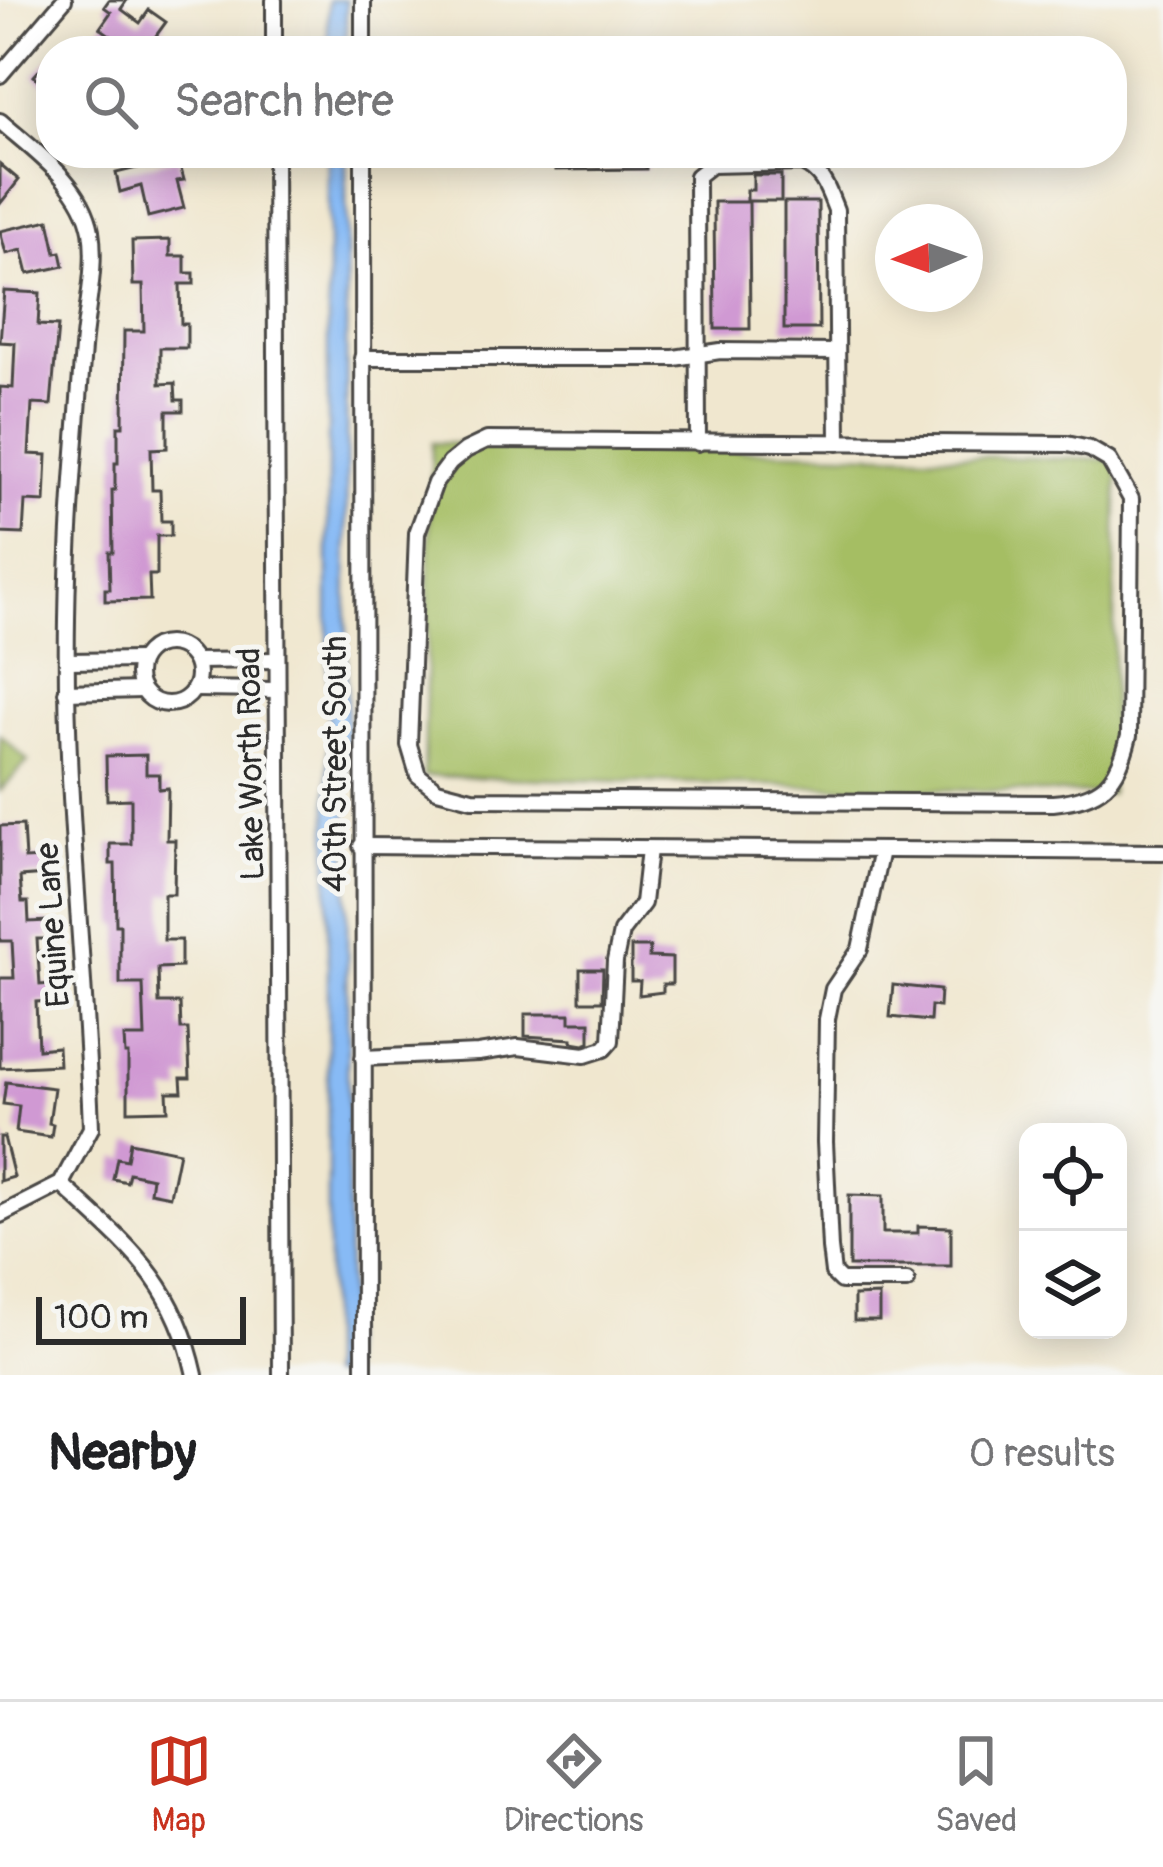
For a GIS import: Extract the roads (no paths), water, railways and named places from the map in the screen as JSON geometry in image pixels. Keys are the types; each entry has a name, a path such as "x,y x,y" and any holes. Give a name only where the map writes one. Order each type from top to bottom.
{"street":[{"path":"0,76 64,0"},
{"path":"274,0 274,36"},
{"path":"363,0 363,36"},
{"name":"Equine Lane","path":"0,121 36,153"},
{"name":"Equine Lane","path":"53,168 75,192 90,225 94,261 72,483 66,692 91,1128 61,1184"},
{"name":"Lake Worth Road","path":"275,168 280,1375"},
{"name":"40th Street South","path":"363,168 364,1375"},
{"path":"698,443 697,176 708,168"},
{"path":"812,168 826,184 836,210 838,442"},
{"path":"362,358 674,358 720,351 837,352"},
{"path":"487,440 698,443 1066,444 1090,449 1108,460 1131,499 1129,736 1114,777 1081,800 1053,803 472,799 437,790 418,775 410,745 417,533 434,483 450,463 487,440"},
{"path":"154,646 183,647 196,661 195,689 179,703 169,705 149,698 142,690 138,680 141,660 154,646"},
{"path":"67,661 141,660"},
{"path":"196,661 276,660"},
{"path":"216,661 217,689"},
{"path":"195,689 277,690"},
{"path":"66,692 142,690"},
{"path":"362,846 1163,852"},
{"path":"363,1058 518,1047 585,1055 604,1049 610,1041 621,932 643,903 649,849"},
{"path":"880,850 860,949 841,973 829,1003 825,1066 830,1248 833,1273 841,1281 907,1281"},
{"path":"0,1215 61,1184 138,1256 167,1295 187,1340 195,1375"}],"water":[{"path":"328,0 346,0 346,36 328,36"},
{"path":"328,168 346,168 348,1375 328,1375"}]}
